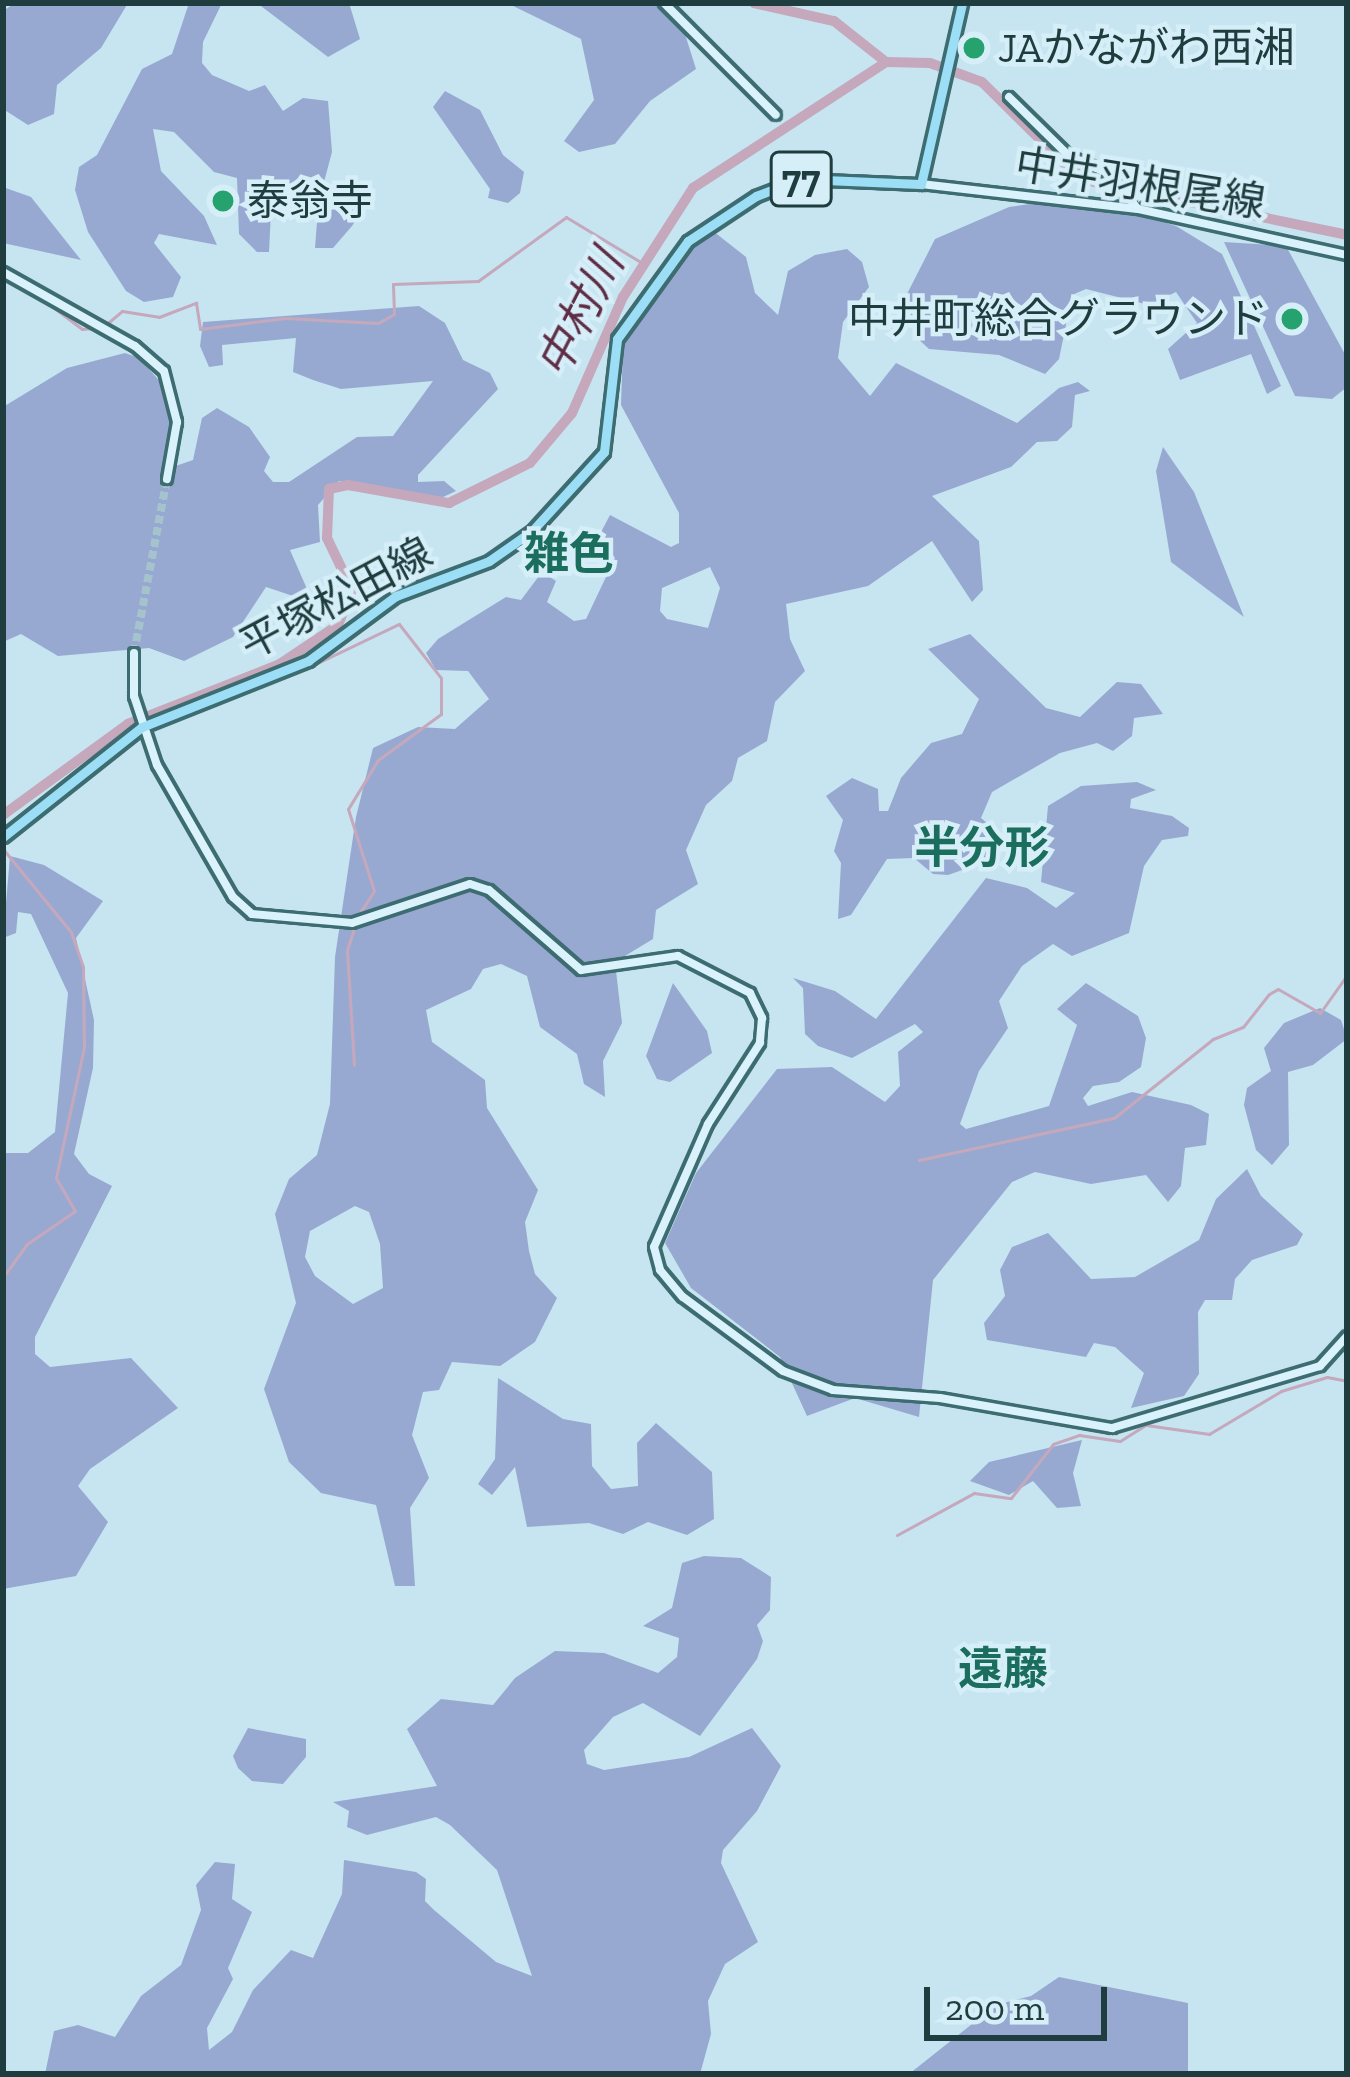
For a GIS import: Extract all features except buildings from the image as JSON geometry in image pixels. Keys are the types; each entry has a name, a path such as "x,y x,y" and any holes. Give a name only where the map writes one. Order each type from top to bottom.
{"main road":[{"path":"921,184 962,3"},
{"name":"平塚松田線","path":"3,837 141,724 308,661 396,596 489,561 532,531 604,452 617,339 688,241 756,196 800,179 921,184"}],"street":[{"path":"664,3 776,115"},
{"path":"1009,97 1058,148 1115,180 1135,205"},
{"name":"中井羽根尾線","path":"921,184 1135,205 1347,255"},
{"path":"3,272 135,346 164,371 177,422 167,479"},
{"path":"134,653 134,698 141,724 233,897 260,918 352,923 470,884 489,890 581,970 678,956 750,993 762,1018 760,1043 707,1124 658,1231 655,1257 683,1297 796,1378 833,1390 1126,1426 1320,1366 1347,1336"}],"shaded area":[{"path":"15,3 128,3 101,48 57,85 54,114 28,125 3,109 3,11"},
{"path":"189,3 222,3 203,42 202,63 212,75 249,91 265,85 283,111 303,98 328,101 332,152 324,182 282,189 271,211 269,252 257,252 239,234 237,178 214,172 174,132 153,129 161,171 204,216 217,245 159,234 154,243 181,277 173,297 144,302 126,291 88,232 75,190 79,167 97,155 142,69 172,54"},
{"path":"257,3 349,3 360,39 328,57"},
{"path":"507,3 658,3 684,31 696,69 650,101 615,144 579,152 564,141 594,100 581,39"},
{"path":"445,91 480,110 503,155 524,172 520,193 508,203 488,198 490,189 433,107"},
{"path":"3,187 31,197 81,260 3,243"},
{"path":"364,187 367,203 352,226 333,248 315,248 318,209 340,190"},
{"path":"1086,196 1176,226 1222,254 1281,386 1267,394 1251,354 1180,380 1168,349 1197,323 1176,292 1149,305 1086,289 1072,295 1059,359 1045,374 999,355 929,349 915,336 907,294 935,239 1009,207"},
{"path":"713,231 746,257 755,293 778,315 788,271 815,255 847,249 862,262 869,287 843,322 838,358 870,396 896,363 1017,423 1059,388 1078,382 1090,391 1075,395 1072,427 1057,441 1037,442 1011,467 932,496 979,541 983,590 972,602 932,541 868,586 786,604 790,639 805,671 775,702 767,741 738,758 732,781 706,805 686,850 698,884 656,910 653,939 615,962 622,1023 603,1061 605,1097 584,1084 577,1054 540,1027 527,976 501,964 483,969 471,989 426,1010 432,1042 485,1080 487,1108 538,1190 525,1222 529,1251 535,1274 557,1298 535,1342 500,1366 452,1362 439,1390 423,1392 412,1435 429,1478 410,1508 415,1586 395,1586 376,1505 321,1493 289,1462 264,1389 296,1303 275,1214 289,1179 317,1155 330,1104 335,957 356,817 373,748 418,727 455,729 489,699 468,671 436,670 426,653 438,639 506,597 521,600 542,572 556,581 547,602 574,621 586,619 615,558 600,534 610,515 671,547 679,543 679,513 621,405 623,347 688,251","holes":["710,567 720,588 708,628 667,619 660,611 662,588","355,1206 369,1212 380,1244 383,1288 353,1304 315,1276 305,1257 310,1231"]},
{"name":"中井町総合グラウンド","path":"1224,242 1286,246 1347,358 1347,387 1332,399 1295,396"},
{"path":"419,306 445,323 463,360 490,373 498,389 418,475 418,482 444,481 456,491 441,498 391,495 339,481 318,505 320,542 290,550 307,589 296,597 266,587 233,637 184,661 149,648 58,656 21,634 3,642 3,407 67,368 125,353 139,358 165,387 174,421 164,470 193,460 202,418 217,408 249,427 270,457 264,471 273,482 289,482 357,437 393,436 433,381 341,389 293,372 296,338 222,345 223,365 209,367 200,346 203,322"},
{"path":"1163,447 1194,492 1244,617 1171,562 1156,471"},
{"path":"970,634 1046,708 1080,717 1117,682 1141,684 1163,714 1134,718 1132,736 1113,751 1097,743 1060,753 992,792 981,818 1006,839 982,863 948,875 933,874 914,858 887,859 851,915 838,919 841,863 834,851 843,820 826,796 852,778 878,789 879,811 888,811 901,778 931,743 962,734 979,699 928,649"},
{"path":"1137,782 1156,790 1131,799 1130,808 1172,816 1189,828 1188,836 1162,840 1144,866 1129,933 1072,956 1053,944 1022,966 999,1001 1008,1028 979,1071 960,1124 966,1129 1049,1106 1077,1025 1057,1009 1086,983 1138,1016 1146,1038 1141,1067 1119,1082 1093,1086 1083,1098 1088,1106 1132,1092 1191,1105 1209,1114 1206,1145 1185,1148 1181,1186 1168,1202 1146,1175 1091,1184 1035,1172 1012,1182 933,1280 919,1417 855,1398 807,1416 780,1357 691,1288 665,1243 696,1173 777,1069 832,1067 885,1102 900,1086 898,1052 923,1032 915,1024 852,1058 818,1046 805,1034 803,988 793,978 835,991 876,1019 986,878 1027,888 1056,908 1075,893 1041,882 1048,806 1081,786"},
{"path":"10,856 44,865 103,901 76,938 94,1020 93,1068 74,1154 89,1174 112,1186 35,1337 35,1354 50,1367 131,1358 178,1408 90,1469 78,1486 108,1522 76,1576 3,1589 3,1153 28,1153 55,1132 68,993 31,914 18,912 16,933 3,938"},
{"path":"673,983 707,1031 712,1053 670,1082 657,1079 646,1056"},
{"path":"1320,1008 1341,1020 1347,1039 1313,1065 1288,1072 1289,1145 1272,1165 1256,1150 1244,1105 1247,1088 1271,1071 1264,1048 1284,1023"},
{"path":"1247,1169 1261,1196 1303,1234 1297,1245 1252,1260 1235,1279 1232,1300 1205,1300 1198,1312 1199,1374 1184,1396 1131,1408 1144,1373 1115,1347 1094,1343 1086,1357 987,1340 984,1323 1005,1296 1000,1270 1012,1247 1048,1233 1091,1279 1135,1277 1199,1240 1216,1199"},
{"path":"498,1378 563,1419 591,1424 592,1466 611,1489 638,1486 637,1443 656,1423 712,1472 714,1519 687,1535 648,1522 623,1534 589,1523 527,1527 515,1467 492,1495 478,1484 495,1459"},
{"path":"1082,1440 1073,1473 1081,1506 1057,1508 1033,1481 1009,1495 970,1481 989,1462"},
{"path":"704,1556 741,1558 771,1577 770,1610 757,1625 763,1641 757,1659 700,1736 643,1703 613,1717 584,1750 587,1764 604,1770 689,1757 752,1728 781,1766 757,1811 723,1850 721,1863 758,1942 725,1964 708,2001 711,2034 700,2074 45,2074 54,2031 78,2025 115,2037 141,1996 181,1965 201,1910 196,1885 215,1862 235,1864 232,1899 252,1912 228,1968 233,1979 207,2028 209,2050 232,2032 253,1990 291,1950 313,1958 342,1894 344,1860 416,1872 426,1879 425,1901 434,1910 496,1962 532,1976 497,1870 450,1825 436,1817 367,1835 347,1827 349,1811 333,1802 437,1786 407,1729 441,1699 493,1705 515,1678 555,1651 604,1653 658,1673 677,1657 679,1638 643,1626 672,1608 682,1563"},
{"path":"248,1728 306,1739 306,1757 283,1784 252,1781 238,1768 233,1756"},
{"path":"1059,1977 1188,2003 1188,2074 909,2074 996,2005 1031,1996"}],"waterway":[{"path":"754,3 834,21 886,62"},
{"name":"中村川","path":"3,815 128,724 280,664 338,625 352,590 327,538 329,489 348,485 449,503 530,463 572,413 623,297 693,188 886,62 930,63 982,82 1066,165 1094,182 1347,235"},
{"path":"103,327 122,311 159,317 196,303 200,329 285,318 378,323 394,314 393,284 478,281 566,217 644,264"},
{"path":"41,298 82,329 93,328"},
{"path":"300,653 307,668 399,624 441,678 441,714 378,760 348,809 374,891 358,916"},
{"path":"3,849 71,932 83,967 84,1047 56,1178 75,1211 27,1244 3,1277"},
{"path":"354,1065 347,950 355,925"},
{"path":"919,1160 1114,1118 1213,1039 1243,1027 1269,994 1278,989 1320,1013 1347,975"},
{"path":"897,1535 974,1493 1011,1498 1053,1444 1079,1435 1120,1441 1146,1425 1209,1434 1281,1391 1327,1377 1347,1381"}],"tunnel":[{"path":"134,653 167,479"}],"place":[{"name":"JAかながわ西湘","path":"974,48"},
{"name":"泰翁寺","path":"223,201"},
{"name":"中井町総合グラウンド","path":"1292,319"}],"district":[{"name":"雑色","path":"569,555"},
{"name":"半分形","path":"982,849"},
{"name":"遠藤","path":"1003,1670"}]}
